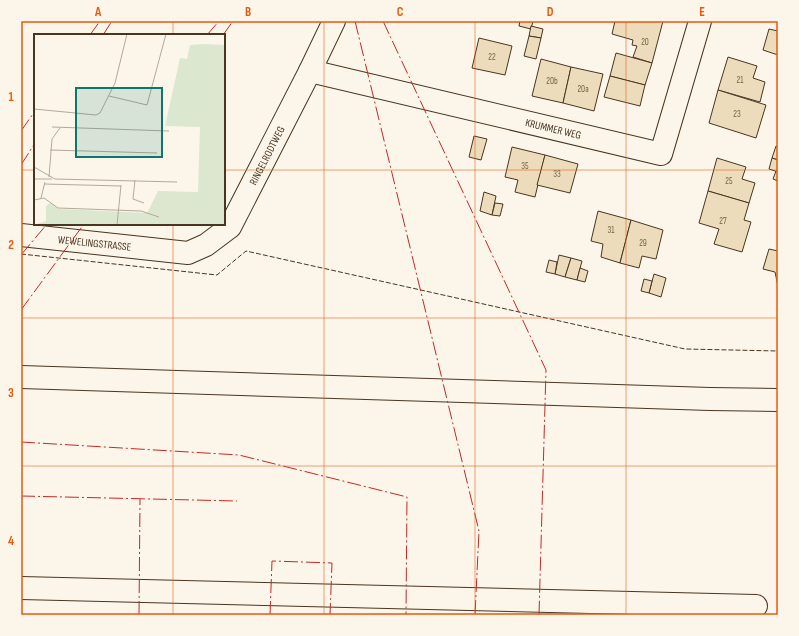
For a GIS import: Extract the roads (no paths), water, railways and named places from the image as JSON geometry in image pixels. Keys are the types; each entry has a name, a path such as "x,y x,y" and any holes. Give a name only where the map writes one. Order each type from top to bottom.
{"street":[{"name":"RINGELRODTWEG","path":"168,251 188,253 206,245 230,227 334,21"},
{"name":"KRUMMER WEG","path":"310,71 661,154 700,21"},
{"name":"WEWELINGSTRASSE","path":"21,235 168,251"},
{"path":"21,377 702,399 778,400"},
{"path":"21,588 756,606"}]}
